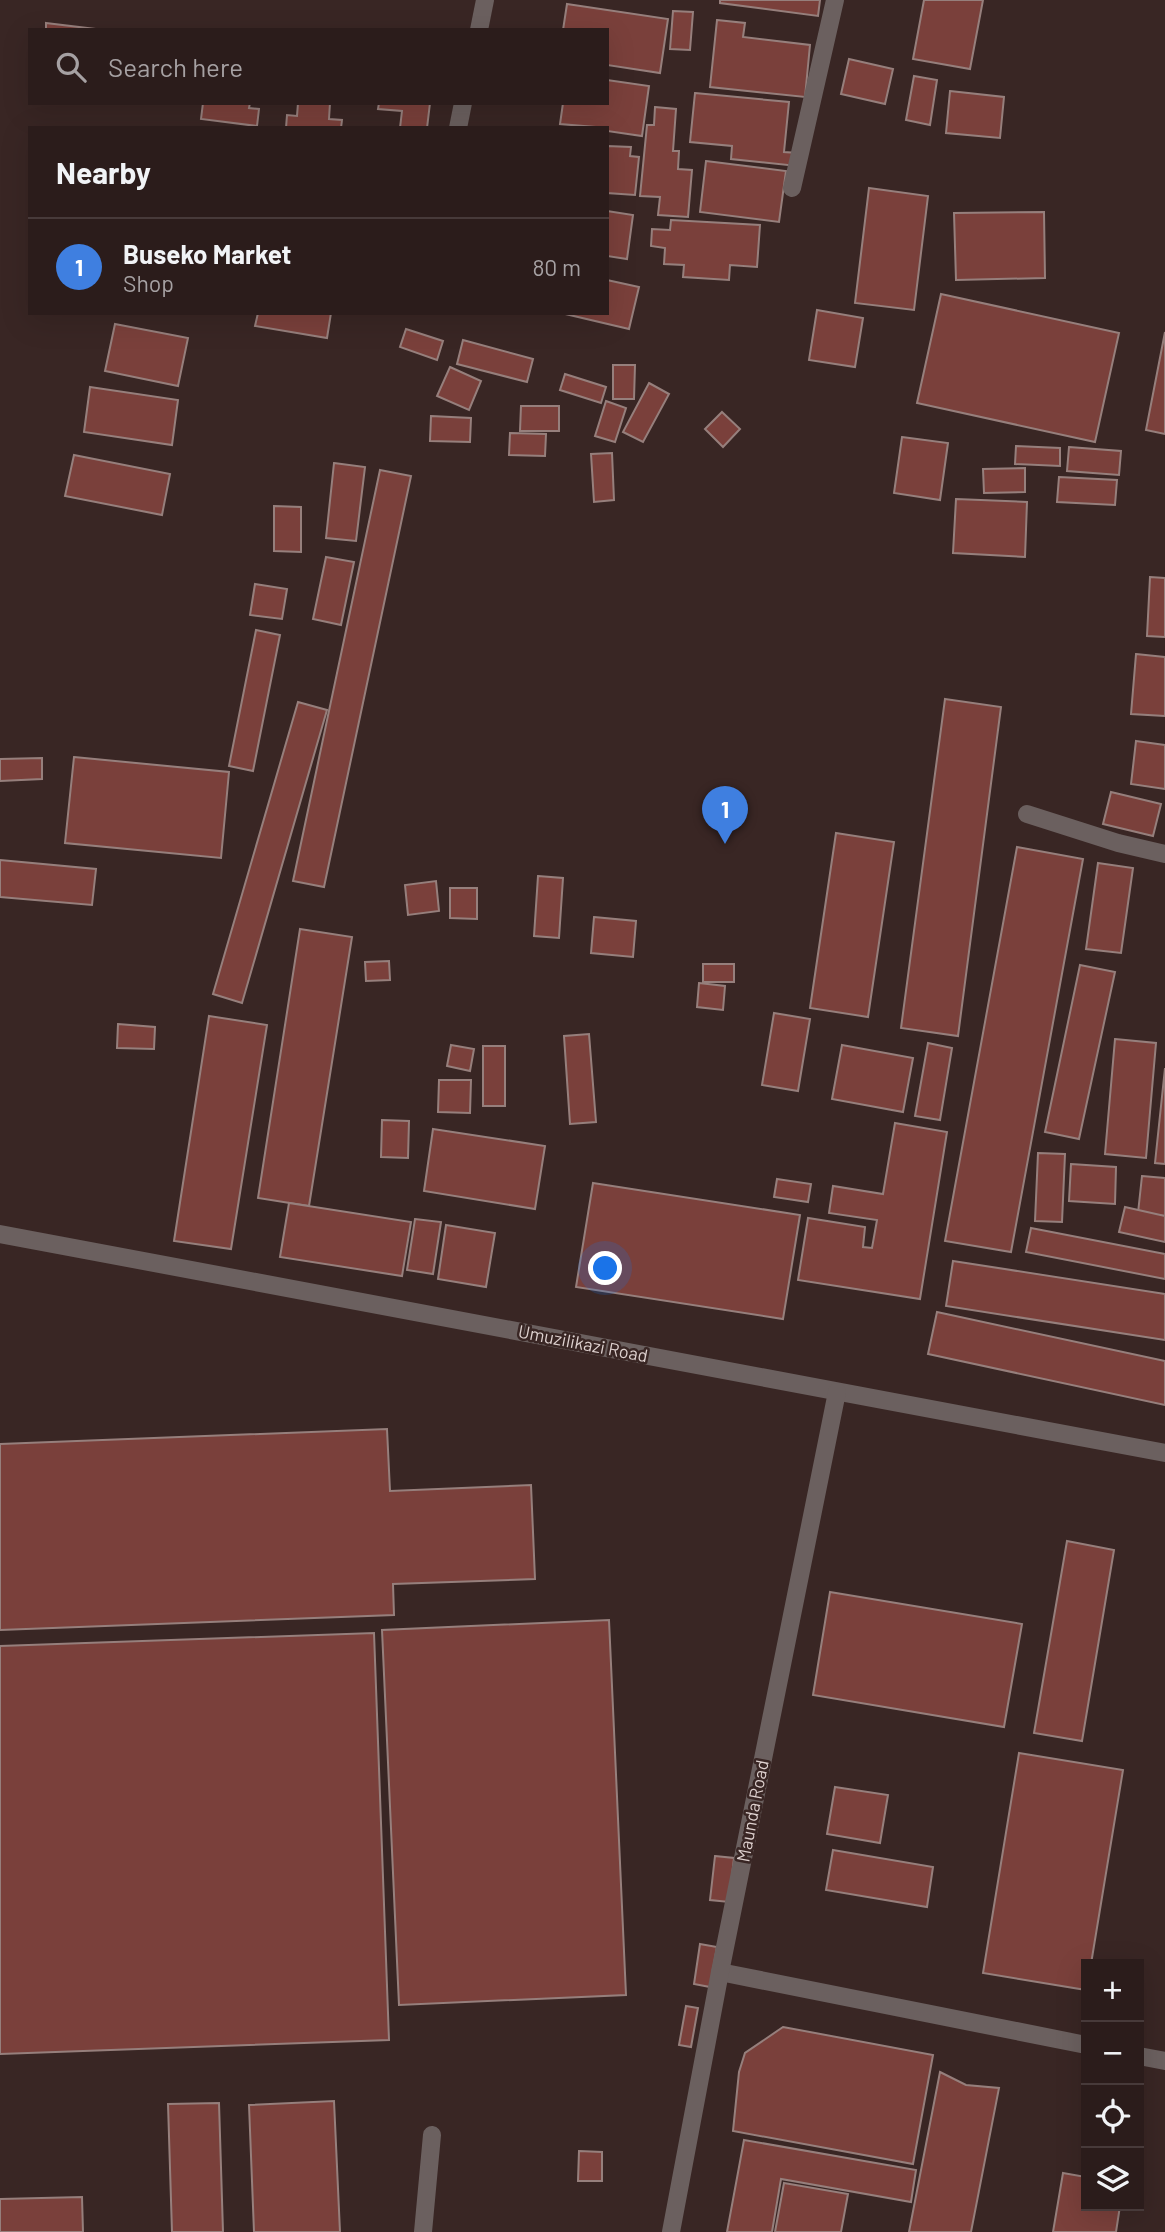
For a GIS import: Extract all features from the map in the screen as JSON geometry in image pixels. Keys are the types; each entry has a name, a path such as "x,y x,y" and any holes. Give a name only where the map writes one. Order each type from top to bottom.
{"street":[{"path":"479,28 485,0"},
{"path":"792,188 835,0"},
{"path":"458,126 463,105"},
{"path":"1027,814 1118,843 1165,854"},
{"name":"Umuzilikazi Road","path":"0,1234 1165,1453"},
{"name":"Maunda Road","path":"671,2232 720,1972 837,1392"},
{"path":"720,1972 1081,2044"},
{"path":"1144,2057 1165,2061"},
{"path":"423,2232 432,2135"}],"building":[{"path":"720,0 820,0 818,16 720,3"},
{"path":"924,0 983,0 970,69 913,59"},
{"path":"567,4 668,19 660,73 609,65 609,28 563,28"},
{"path":"673,11 693,12 690,50 670,49"},
{"path":"717,20 745,23 743,37 810,45 805,97 710,87"},
{"path":"46,23 87,28 46,28"},
{"path":"849,59 893,69 885,104 841,94"},
{"path":"914,76 937,80 930,125 906,120"},
{"path":"609,80 649,86 642,136 609,131 609,126 560,124 563,105 609,105"},
{"path":"950,91 1004,97 1000,138 946,133"},
{"path":"695,93 789,102 784,152 798,153 797,166 731,159 732,146 690,142"},
{"path":"203,105 250,105 249,108 259,109 257,126 201,119"},
{"path":"298,105 330,105 329,119 342,120 341,126 286,126 287,115 297,116"},
{"path":"379,105 430,105 427,126 400,126 402,111 378,109"},
{"path":"655,107 676,109 673,151 679,151 678,169 692,170 688,217 658,215 660,197 640,196 647,125 654,125"},
{"path":"609,146 631,147 630,156 639,157 635,195 609,193"},
{"path":"706,161 786,171 779,222 700,212"},
{"path":"869,188 928,196 914,310 855,303"},
{"path":"609,211 633,215 627,259 609,256"},
{"path":"1044,212 1045,278 956,280 954,213"},
{"path":"671,220 760,225 757,267 730,265 729,280 683,277 684,265 664,264 665,248 651,246 652,229 670,230"},
{"path":"609,280 639,287 629,329 570,315 609,315"},
{"path":"941,294 1119,333 1095,442 917,403"},
{"path":"817,310 863,318 855,367 809,360"},
{"path":"258,315 331,315 327,338 255,326"},
{"path":"115,324 188,338 178,386 105,371"},
{"path":"406,329 443,341 437,360 400,347"},
{"path":"1165,332 1165,434 1146,430"},
{"path":"463,340 533,359 527,382 457,364"},
{"path":"613,365 635,365 634,399 613,399"},
{"path":"450,367 481,381 469,410 437,396"},
{"path":"565,374 606,387 601,403 560,390"},
{"path":"649,383 669,394 643,442 623,432"},
{"path":"90,387 178,400 172,445 84,432"},
{"path":"606,401 626,408 615,442 595,436"},
{"path":"521,406 559,406 559,431 520,431"},
{"path":"722,412 740,429 723,447 705,429"},
{"path":"431,416 471,418 470,442 430,441"},
{"path":"510,433 546,434 545,456 509,455"},
{"path":"902,437 948,443 940,500 894,493"},
{"path":"1016,446 1060,448 1060,466 1015,464"},
{"path":"1069,447 1121,451 1119,475 1067,471"},
{"path":"612,453 614,500 594,502 591,454"},
{"path":"74,455 170,474 162,515 65,496"},
{"path":"334,463 365,467 356,541 326,538"},
{"path":"1025,468 1025,492 984,493 983,469"},
{"path":"380,470 411,476 324,887 293,881"},
{"path":"1059,477 1117,480 1115,505 1057,502"},
{"path":"956,499 1027,502 1025,557 953,553"},
{"path":"274,506 301,507 301,552 274,551"},
{"path":"326,557 354,562 341,625 313,619"},
{"path":"1150,577 1165,578 1165,637 1147,636"},
{"path":"255,584 287,589 282,619 250,615"},
{"path":"256,630 280,635 253,771 229,766"},
{"path":"1136,654 1165,657 1165,716 1131,714"},
{"path":"945,699 1001,707 958,1036 901,1028"},
{"path":"298,702 327,710 242,1003 213,994"},
{"path":"1136,741 1165,745 1165,789 1131,784"},
{"path":"74,757 229,772 221,858 65,843"},
{"path":"42,758 42,779 0,781 0,759"},
{"path":"1111,792 1161,804 1153,836 1103,824"},
{"path":"836,833 894,842 868,1017 810,1008"},
{"path":"1017,847 1083,859 1011,1252 945,1241"},
{"path":"0,860 96,869 92,905 0,897"},
{"path":"1098,863 1133,868 1121,953 1086,949"},
{"path":"538,876 563,878 559,938 534,936"},
{"path":"436,881 439,911 408,915 405,885"},
{"path":"450,888 477,888 477,919 450,918"},
{"path":"594,917 636,921 633,957 591,953"},
{"path":"300,929 352,937 309,1206 258,1198"},
{"path":"389,961 390,980 366,981 365,962"},
{"path":"703,964 734,964 734,982 703,982"},
{"path":"1080,965 1115,972 1079,1139 1045,1132"},
{"path":"699,983 725,986 723,1010 697,1007"},
{"path":"774,1013 810,1019 798,1091 762,1085"},
{"path":"209,1016 267,1025 231,1249 174,1241"},
{"path":"118,1024 155,1027 154,1049 117,1048"},
{"path":"589,1034 596,1122 570,1124 564,1036"},
{"path":"1115,1039 1156,1043 1146,1158 1105,1154"},
{"path":"928,1043 952,1048 940,1120 915,1116"},
{"path":"451,1045 474,1049 470,1071 447,1066"},
{"path":"842,1045 913,1058 903,1112 832,1099"},
{"path":"483,1046 505,1046 505,1106 483,1106"},
{"path":"1165,1068 1165,1164 1155,1163"},
{"path":"439,1080 471,1080 470,1113 438,1112"},
{"path":"382,1120 409,1121 408,1158 381,1157"},
{"path":"895,1123 947,1132 920,1299 798,1280 808,1218 865,1227 863,1247 872,1248 877,1220 829,1213 833,1186 883,1194"},
{"path":"433,1129 545,1146 535,1209 424,1191"},
{"path":"1038,1153 1065,1154 1062,1222 1035,1221"},
{"path":"1071,1164 1116,1167 1115,1204 1069,1201"},
{"path":"1142,1176 1165,1178 1165,1216 1138,1213"},
{"path":"777,1179 811,1184 808,1202 774,1197"},
{"path":"593,1183 800,1215 783,1319 576,1287"},
{"path":"289,1203 411,1222 402,1276 280,1257"},
{"path":"1125,1207 1165,1216 1165,1242 1119,1232"},
{"path":"415,1219 441,1222 433,1274 407,1270"},
{"path":"446,1225 495,1233 486,1287 438,1279"},
{"path":"1031,1228 1165,1254 1165,1279 1026,1252"},
{"path":"953,1261 1165,1294 1165,1340 946,1306"},
{"path":"937,1312 1165,1361 1165,1405 928,1354"},
{"path":"387,1429 390,1491 531,1485 535,1579 393,1584 394,1615 0,1630 0,1444"},
{"path":"1067,1541 1114,1550 1082,1741 1034,1733"},
{"path":"830,1592 1022,1624 1004,1727 813,1695"},
{"path":"609,1620 626,1995 399,2005 382,1630"},
{"path":"374,1633 389,2040 0,2054 0,1646"},
{"path":"1019,1753 1123,1770 1092,1959 1081,1959 1081,1989 983,1973"},
{"path":"835,1787 888,1795 880,1843 827,1834"},
{"path":"833,1850 933,1867 927,1907 826,1890"},
{"path":"715,1856 734,1858 729,1902 710,1900"},
{"path":"700,1944 717,1947 710,1987 694,1984"},
{"path":"686,2006 698,2008 691,2047 679,2045"},
{"path":"783,2027 933,2055 913,2164 733,2131 739,2072 745,2053"},
{"path":"940,2072 966,2085 999,2088 971,2232 909,2232"},
{"path":"334,2101 340,2232 254,2232 249,2105"},
{"path":"219,2103 223,2232 172,2232 168,2104"},
{"path":"744,2140 916,2170 911,2202 781,2179 772,2232 727,2232"},
{"path":"579,2151 602,2152 602,2181 578,2181"},
{"path":"1063,2173 1081,2176 1081,2211 1119,2211 1116,2232 1053,2232"},
{"path":"784,2183 848,2194 841,2232 775,2232"},
{"path":"82,2197 83,2232 0,2232 0,2199"}],"place":[{"name":"Buseko Market","path":"725,844"}]}
